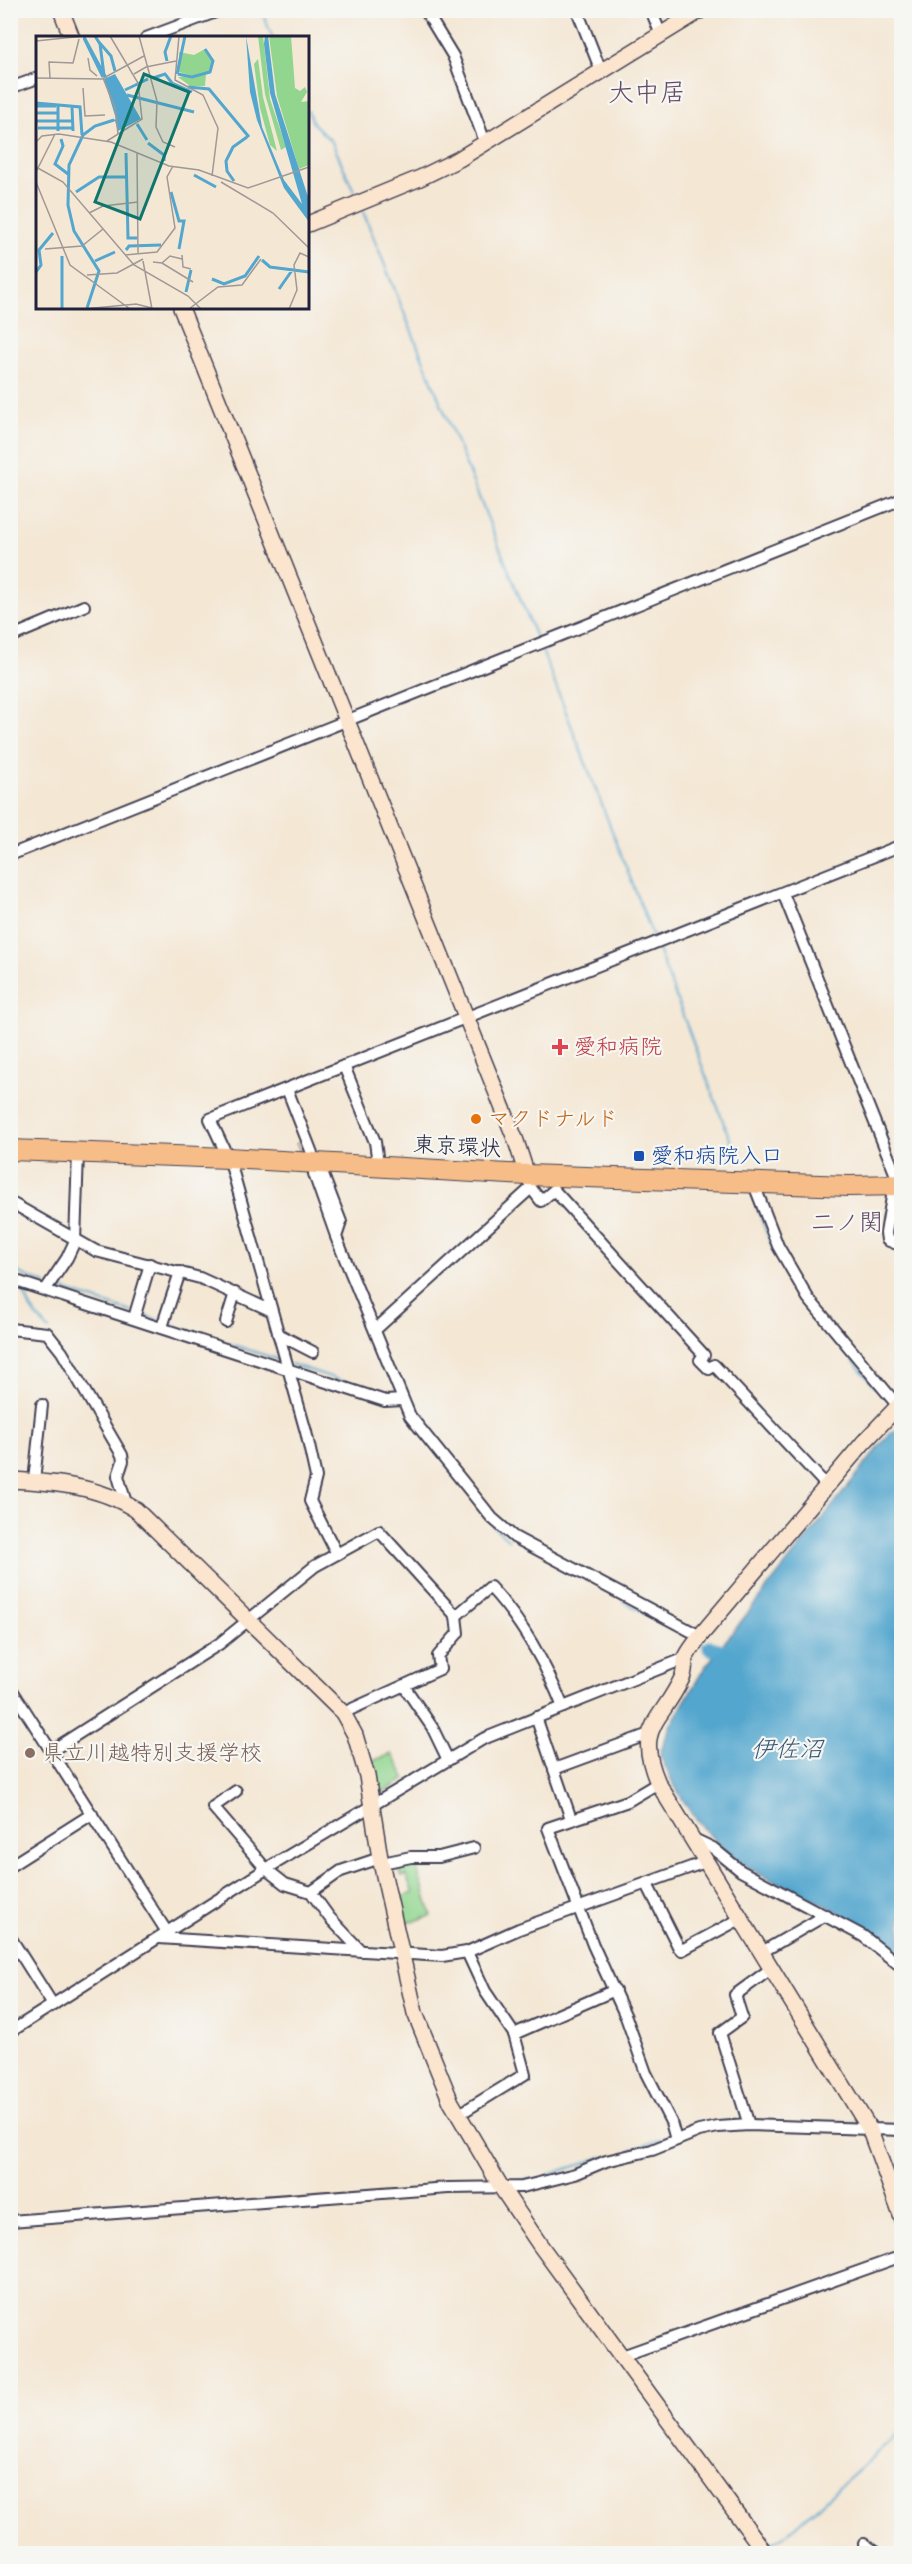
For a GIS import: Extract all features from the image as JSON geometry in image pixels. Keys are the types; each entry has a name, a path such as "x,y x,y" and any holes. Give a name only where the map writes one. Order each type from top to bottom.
{"highway":[{"name":"東京環状","path":"10,1139 227,1154"},
{"name":"東京環状","path":"10,1150 311,1157 527,1175 753,1181 898,1179"},
{"name":"東京環状","path":"311,1157 378,1156 527,1175 898,1179"}],"street":[{"path":"61,10 71,36"},
{"path":"151,36 221,10"},
{"path":"425,10 453,56 485,142"},
{"path":"577,10 601,71"},
{"path":"651,10 661,35"},
{"path":"309,224 438,169 701,10"},
{"path":"10,88 36,79"},
{"path":"181,309 466,1017 527,1175 542,1201 554,1190 674,1320 704,1355 700,1360 709,1369 714,1365 827,1486"},
{"path":"10,855 902,499"},
{"path":"10,637 84,606"},
{"path":"337,1554 310,1501 316,1477 227,1154 210,1119 902,845"},
{"path":"783,893 898,1179 886,1233 887,1239 902,1246"},
{"path":"344,1066 378,1156"},
{"path":"284,1090 341,1222 336,1237 410,1416 501,1527 514,1537 700,1636"},
{"path":"284,1090 311,1157"},
{"path":"46,1289 68,1258 75,1241 78,1153"},
{"path":"375,1330 527,1175"},
{"path":"753,1181 778,1246 808,1298 900,1404 700,1636 686,1658 681,1680 649,1734 649,1757 658,1783 869,2128 902,2218"},
{"path":"10,1202 96,1251 180,1272 235,1293 272,1311"},
{"path":"135,1314 150,1264"},
{"path":"163,1323 180,1272"},
{"path":"10,1279 163,1323 385,1401 402,1400"},
{"path":"226,1322 235,1293"},
{"path":"10,1329 47,1333 62,1352 122,1455 123,1461 118,1476 126,1503"},
{"path":"278,1334 313,1352"},
{"path":"34,1481 42,1405"},
{"path":"10,1480 69,1485 126,1503 155,1528 343,1713 361,1752 373,1804 381,1860 421,2031 458,2115 501,2187 540,2245 766,2553"},
{"path":"51,1751 219,1644 248,1618 315,1566 379,1531 456,1616 458,1633 438,1656 440,1669 343,1713"},
{"path":"456,1616 490,1587 532,1644 551,1677 563,1707"},
{"path":"10,2032 266,1869 483,1739 686,1658"},
{"path":"404,1686 432,1727 448,1760"},
{"path":"10,1687 92,1814 163,1935"},
{"path":"536,1717 571,1819"},
{"path":"554,1769 649,1734"},
{"path":"658,1783 628,1801 548,1828 579,1908 615,1990 646,2073 671,2122 676,2140"},
{"path":"236,1791 213,1807 266,1869 285,1884 311,1892 329,1917 361,1951"},
{"path":"10,1866 92,1814"},
{"path":"694,1839 713,1848 741,1871 863,1936 902,1967"},
{"path":"311,1892 341,1871 381,1860 439,1857 474,1848"},
{"path":"163,1935 442,1956 466,1952 519,1929 705,1862"},
{"path":"647,1884 682,1950 740,1919"},
{"path":"762,1952 825,1915"},
{"path":"10,1937 53,2005"},
{"path":"458,2115 525,2074 514,2034 485,1991 466,1952"},
{"path":"748,2125 720,2033 742,2017 735,1995 772,1968"},
{"path":"514,2034 615,1990"},
{"path":"10,2221 403,2191 539,2184 606,2161 652,2150 699,2131 748,2125 902,2130"},
{"path":"622,2356 902,2256"},
{"path":"864,2544 879,2553"}],"green space":[{"path":"392,1754 406,1779 379,1794 372,1761"},
{"path":"414,1860 432,1916 403,1924 397,1899 413,1893 406,1875 402,1877 399,1869 393,1870 390,1863"}],"water":[{"name":"伊佐沼","path":"901,1428 901,1960 858,1924 820,1902 765,1877 730,1854 701,1825 689,1809 678,1792 660,1754 670,1726 705,1667 890,1433"}],"waterway":[{"path":"69,10 79,36"},
{"path":"261,10 272,36"},
{"path":"309,113 313,123 332,142 357,198"},
{"path":"362,209 537,640"},
{"path":"541,648 654,939"},
{"path":"657,947 737,1158"},
{"path":"751,1192 774,1252 785,1269"},
{"path":"10,1265 21,1274 46,1284"},
{"path":"51,1286 132,1312"},
{"path":"22,1287 31,1309 49,1330"},
{"path":"140,1314 160,1321"},
{"path":"168,1324 283,1361"},
{"path":"845,1351 876,1388"},
{"path":"291,1364 382,1394"},
{"path":"493,1526 509,1540"},
{"path":"623,1601 692,1638"},
{"path":"702,1643 710,1648"},
{"name":"伊佐沼","path":"710,1648 736,1654"},
{"path":"720,2122 744,2120"},
{"path":"753,2120 768,2120"},
{"path":"818,2122 858,2122"},
{"path":"699,2126 714,2123"},
{"path":"676,2134 694,2128"},
{"path":"631,2150 671,2136"},
{"path":"548,2175 603,2157"},
{"path":"507,2182 531,2179"},
{"path":"768,2546 795,2527 902,2430"}],"tunnel":[{"path":"301,1141 311,1165"}],"place":[{"name":"愛和病院","path":"560,1047"},
{"name":"マクドナルド","path":"476,1119"},
{"name":"愛和病院入口","path":"639,1156"},
{"name":"県立川越特別支援学校","path":"30,1753"}],"district":[{"name":"大中居","path":"647,93"},
{"name":"二ノ関","path":"847,1223"}]}
